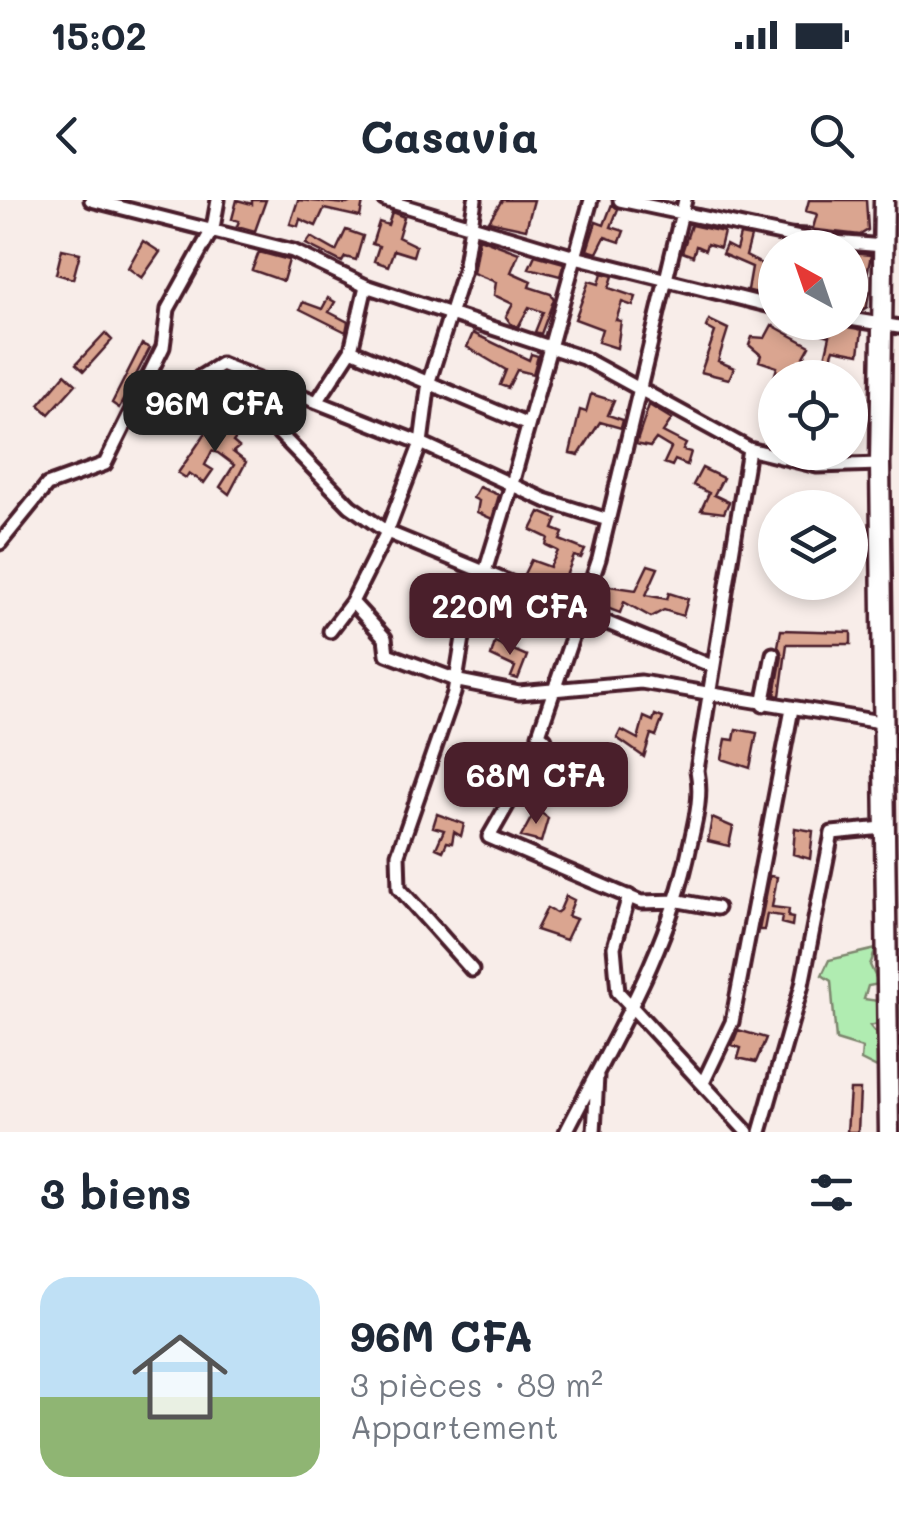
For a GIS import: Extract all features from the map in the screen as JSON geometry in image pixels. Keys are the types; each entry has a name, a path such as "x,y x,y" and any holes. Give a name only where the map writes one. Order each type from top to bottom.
{"highway":[{"path":"884,200 891,326 880,464 890,518 891,713 883,828 891,852 892,1128"}],"street":[{"path":"91,200 293,251 366,286 583,358 749,449 817,466 880,464"},
{"path":"0,543 47,486 105,464 162,346 168,309 213,228 218,200"},
{"path":"385,200 575,257 758,302"},
{"path":"330,631 352,602 387,532 421,443 430,380 464,270 475,200"},
{"path":"472,970 399,888 398,854 420,799 456,680 468,607 484,575 512,484 591,200"},
{"path":"620,200 683,206 809,240 884,246"},
{"path":"683,206 608,520 540,734 544,739 489,836 641,902 679,901 717,908"},
{"path":"317,402 351,350 366,286"},
{"path":"351,350 528,424"},
{"path":"132,405 153,406 221,364 608,520"},
{"path":"301,397 277,431 350,506 387,532 712,666"},
{"path":"566,1132 632,1004 679,901 701,792 697,770 749,449"},
{"path":"352,602 384,638 386,654 456,680 519,693 556,686 641,682 792,709 891,713"},
{"path":"764,705 772,654"},
{"path":"704,1083 732,1022 792,709"},
{"path":"760,1132 802,985 832,833 883,828"},
{"path":"629,896 614,947 618,992 747,1132"},
{"path":"594,1132 597,1071"}],"green space":[{"path":"876,949 870,965 879,984 868,986 864,999 899,1004 899,1018 870,1026 893,1055 899,1054 897,1078 861,1060 862,1048 836,1040 831,981 822,975 829,960"}],"building":[{"path":"237,200 252,204 252,200 266,200 255,231 237,226 239,221 232,219"},
{"path":"298,200 363,202 360,217 324,209 316,226 300,219 298,226 290,224"},
{"path":"502,200 534,200 526,229 489,221"},
{"path":"809,200 866,200 868,230 817,230 791,227 813,228 817,214 806,211"},
{"path":"612,204 618,209 611,227 624,231 620,242 605,237 597,253 587,250 596,222 604,225"},
{"path":"392,212 404,217 398,237 416,246 413,256 394,250 388,266 374,261 379,246 372,244 379,222 388,225"},
{"path":"691,225 724,232 720,248 707,244 705,250 696,246 693,256 682,252"},
{"path":"346,230 363,236 356,260 345,257 342,262 306,244 311,237 336,251"},
{"path":"740,235 751,237 746,256 758,262 758,293 745,290 752,267 722,254 726,245 736,250"},
{"path":"479,238 519,253 511,272 531,281 529,287 551,294 554,299 541,334 535,332 543,312 529,307 518,327 511,324 506,317 513,304 494,295 496,282 473,273"},
{"path":"143,241 160,252 142,278 128,268"},
{"path":"62,249 80,253 73,279 56,274"},
{"path":"259,252 289,260 283,281 252,270"},
{"path":"535,255 564,263 560,276 529,268"},
{"path":"602,273 613,276 609,288 636,297 633,306 622,302 616,320 621,321 617,348 598,342 602,329 575,319 589,281 599,284"},
{"path":"328,298 335,302 329,312 348,322 346,332 300,309 303,302 322,309"},
{"path":"709,320 728,329 718,361 734,368 729,379 701,372 715,332 706,327"},
{"path":"105,333 112,340 84,371 76,364"},
{"path":"473,333 529,360 531,354 538,356 533,374 517,370 508,388 500,385 506,370 467,347"},
{"path":"752,337 799,340 810,346 802,360 759,360 761,355 749,345"},
{"path":"829,340 861,340 859,354 834,349 830,360 824,360"},
{"path":"142,344 150,348 119,408 112,403"},
{"path":"65,374 76,384 49,414 39,405"},
{"path":"591,394 614,401 608,415 623,420 621,428 600,422 579,455 570,453 580,410 586,412"},
{"path":"649,405 672,419 663,432 686,444 683,450 691,452 687,465 675,460 672,466 664,463 671,448 656,439 650,447 636,444"},
{"path":"216,418 240,433 233,442 239,447 233,452 246,462 229,494 220,487 234,465 218,453 212,451 205,465 213,470 204,483 189,473 186,478 178,473"},
{"path":"702,468 723,478 714,495 729,502 724,513 701,510 709,493 693,485"},
{"path":"479,487 499,495 492,519 477,512 479,501 473,498"},
{"path":"540,512 557,519 553,529 563,533 560,540 585,550 581,558 574,556 559,593 522,578 531,560 550,567 558,551 546,545 548,538 531,530"},
{"path":"648,565 658,568 646,595 667,599 669,593 688,599 683,616 664,610 651,617 624,602 620,613 596,604 602,585 636,590"},
{"path":"781,630 851,632 851,644 787,644 780,696 775,695 782,656 778,646"},
{"path":"495,642 527,656 518,679 511,677 515,667 491,656"},
{"path":"655,715 663,718 656,736 651,734 644,757 617,738 621,730 638,739 644,717 653,721"},
{"path":"736,729 757,733 750,768 722,759 726,739 734,740"},
{"path":"536,809 548,818 541,842 521,837"},
{"path":"437,814 464,824 461,836 454,832 452,843 447,842 443,851 436,848 444,830 433,827"},
{"path":"712,818 733,827 729,846 708,841"},
{"path":"795,828 813,831 810,859 793,854"},
{"path":"770,876 777,877 772,907 789,909 792,926 781,923 782,916 767,914 764,930 759,930"},
{"path":"566,896 574,900 568,916 576,919 566,940 536,930 547,908 556,913"},
{"path":"738,1030 766,1038 756,1062 738,1058 741,1048 732,1045"},
{"path":"850,1090 860,1090 858,1132 847,1132"}]}
